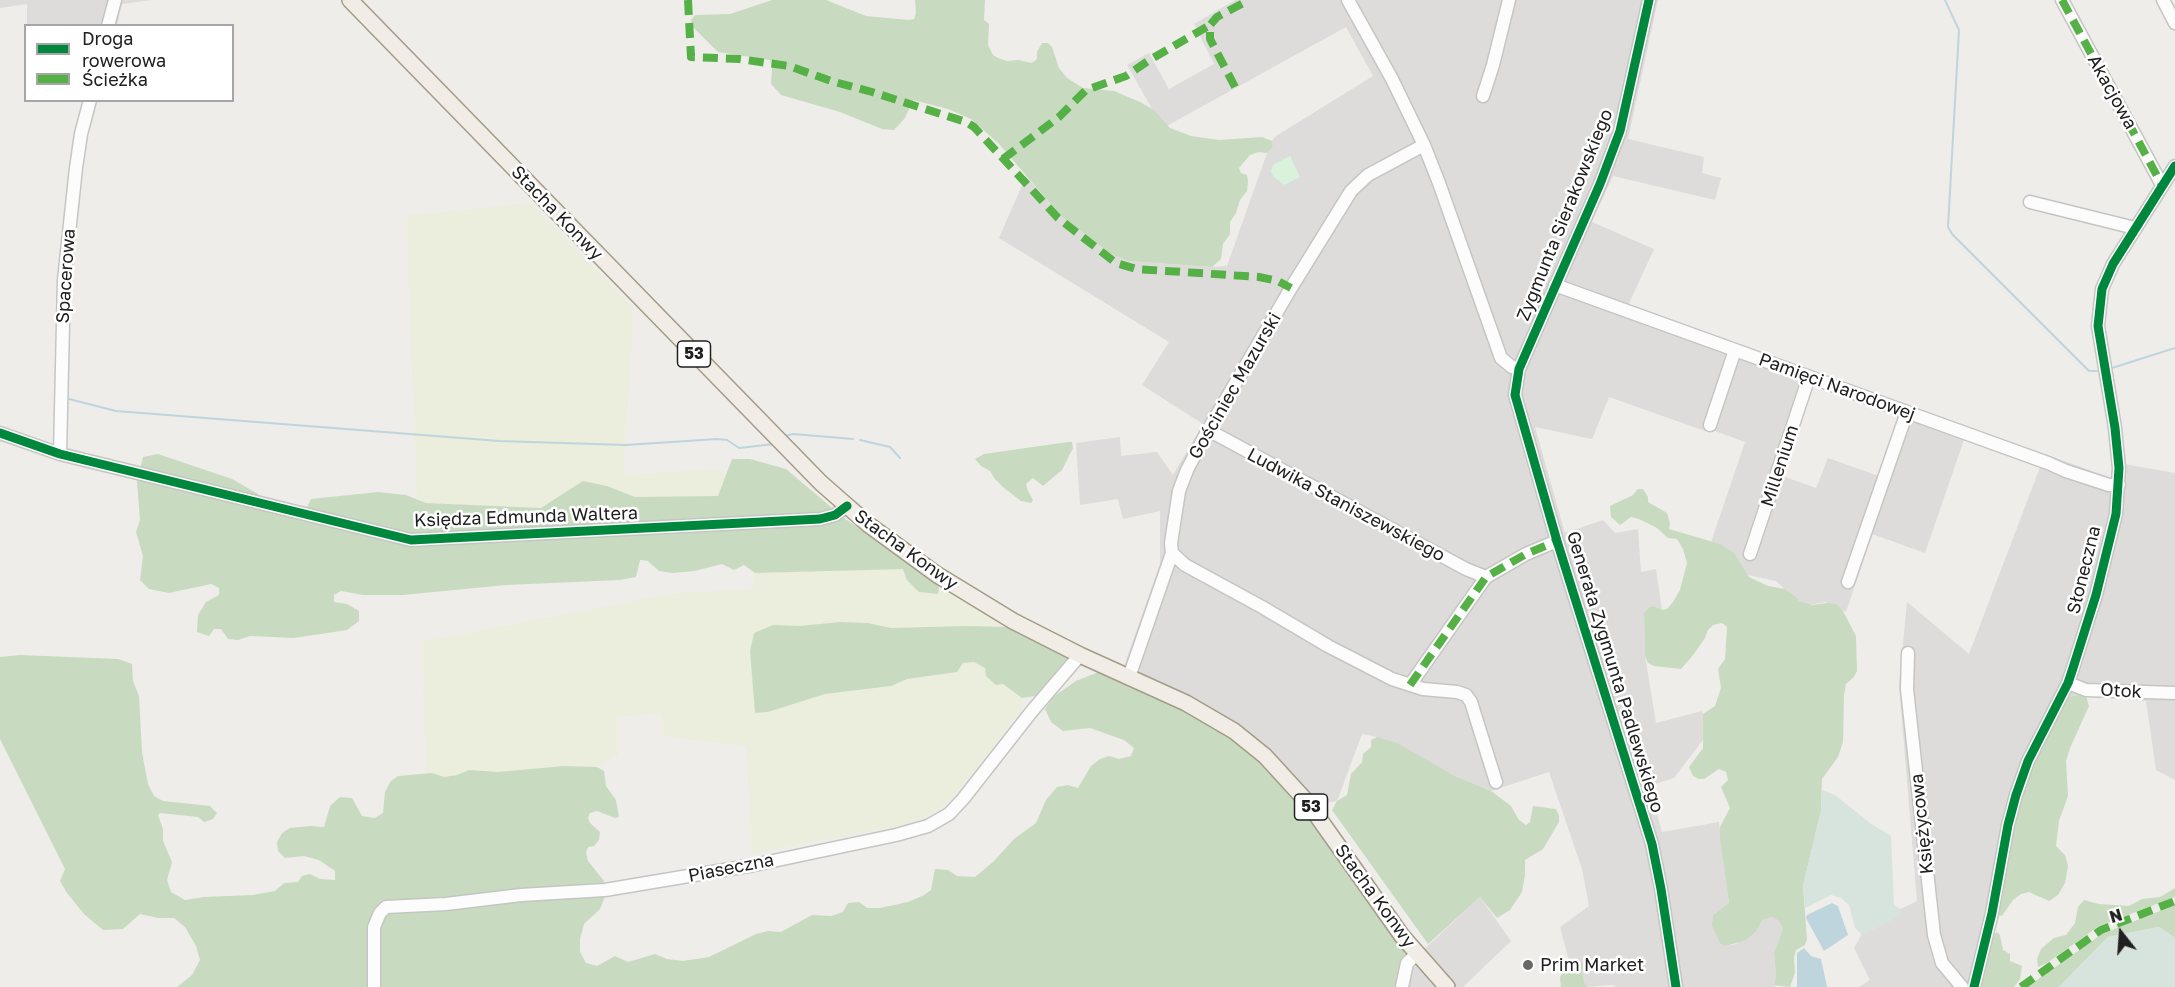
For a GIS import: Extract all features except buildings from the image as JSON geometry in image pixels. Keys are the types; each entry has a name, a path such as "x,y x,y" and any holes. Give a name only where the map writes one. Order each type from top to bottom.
{"main road":[{"name":"Stacha Konwy","path":"350,0 786,447 847,506 888,540 942,578 1013,621 1213,718 1234,731 1276,767 1308,803 1416,954 1447,987"}],"street":[{"path":"109,24 115,0"},
{"path":"1348,0 1392,79 1424,145 1501,358 1512,367 1519,369"},
{"path":"1483,96 1509,0"},
{"name":"Zygmunta Sierakowskiego","path":"1519,369 1600,184 1620,131 1649,0"},
{"name":"Akacjowa","path":"2062,0 2162,185"},
{"path":"2163,0 2175,23"},
{"name":"Spacerowa","path":"60,454 64,280 76,168 90,102"},
{"name":"Gościniec Mazurski","path":"1129,677 1172,553 1171,543 1179,491 1208,430 1351,191 1368,175 1424,145"},
{"name":"Słoneczna","path":"1974,987 1983,958 2008,825 2019,783 2068,683 2096,595 2115,514 2119,485 2115,428 2098,318 2102,289 2109,270 2175,166"},
{"path":"2030,202 2135,228"},
{"name":"Pamięci Narodowej","path":"1555,285 2076,475 2109,485 2119,485"},
{"path":"1710,426 1736,350"},
{"name":"Generała Zygmunta Padlewskiego","path":"1519,369 1515,395 1517,408 1652,844 1676,987"},
{"name":"Millenium","path":"1750,554 1809,377"},
{"path":"1848,582 1907,412"},
{"name":"Ludwika Staniszewskiego","path":"1208,430 1466,569 1486,577"},
{"name":"Księdza Edmunda Waltera","path":"0,433 60,454 411,540 820,519 835,515 847,506"},
{"path":"1410,685 1486,577 1526,554 1557,541"},
{"path":"1172,553 1185,565 1328,646 1392,679 1423,689 1457,692 1469,699 1496,782"},
{"name":"Księżycowa","path":"1908,653 1907,689 1934,935 1942,963 1962,987"},
{"name":"Piaseczna","path":"375,987 374,927 380,913 386,907 605,890 754,865 928,826 949,814 963,799 1032,711 1080,655"},
{"name":"Otok","path":"2068,683 2086,690 2175,693"},
{"path":"1402,987 1407,963 1416,954"}],"shaded area":[{"path":"0,0 152,0 122,4 117,24 27,24 27,4 0,8"},
{"path":"1235,0 1658,0 1628,139 1704,157 1702,173 1721,178 1715,200 1613,176 1592,222 1654,249 1627,308 1806,373 1771,472 1816,488 1828,458 1890,480 1913,412 1967,431 1925,553 1872,534 1846,612 1825,602 1803,606 1776,581 1743,574 1708,551 1745,442 1707,428 1705,431 1609,397 1592,439 1535,427 1565,533 1603,520 1615,533 1638,529 1641,572 1656,569 1662,610 1654,606 1649,607 1644,613 1645,656 1656,723 1702,711 1703,714 1703,740 1674,778 1649,786 1662,832 1719,822 1729,904 1713,915 1725,946 1736,944 1756,932 1762,920 1772,917 1779,921 1783,929 1774,953 1776,975 1774,985 1776,987 1616,987 1613,985 1586,987 1576,961 1570,965 1560,927 1589,906 1582,869 1549,772 1491,791 1453,775 1377,737 1362,734 1337,801 1304,807 1123,669 1160,564 1160,511 1123,519 1118,499 1080,505 1076,443 1120,437 1121,456 1157,452 1173,475 1203,424 1142,385 1169,342 999,238 1026,176 1061,216 1111,254 1128,261 1227,266 1267,153 1273,147 1272,141 1276,136 1373,76 1346,27 1163,128 1127,65 1149,53 1169,89 1214,64 1194,24"},
{"path":"2045,454 2111,478 2113,462 2175,473 2175,780 2156,770 2146,701 2078,695 2018,808 1998,915 1979,987 1859,987 1870,980 1854,948 1867,925 1917,901 1899,685 1907,602 1969,654"},
{"path":"1822,790 1835,795 1870,823 1891,836 1894,905 1900,909 1901,914 1862,935 1855,928 1849,905 1841,898 1831,895 1805,908 1803,886 1821,811"},
{"path":"1480,897 1511,941 1463,987 1397,987 1402,970"},
{"path":"2159,927 2175,938 2175,987 2059,987 2108,937"}],"green space":[{"path":"772,0 826,0 866,16 909,20 914,19 916,13 915,0 985,0 984,20 989,24 988,45 993,55 998,58 1032,63 1037,59 1037,52 1042,43 1048,43 1052,47 1059,68 1067,78 1083,88 1114,91 1140,102 1154,110 1170,128 1191,136 1219,140 1262,137 1272,141 1273,147 1267,153 1259,152 1250,155 1239,168 1241,173 1247,175 1247,191 1240,200 1230,222 1230,234 1223,244 1221,259 1212,267 1128,261 1111,254 1061,216 999,144 971,119 948,109 913,100 905,118 894,130 882,129 840,112 781,95 771,84 770,60 718,52 693,27 691,20 695,15 730,14"},
{"path":"1290,156 1300,177 1284,185 1273,176 1271,171 1273,165"},
{"path":"530,203 634,309 623,475 721,469 726,477 718,496 635,497 607,486 583,482 541,508 426,503 417,499 406,216"},
{"path":"1072,442 1073,448 1062,470 1043,486 1033,478 1026,484 1033,500 1031,503 1021,501 1004,488 990,471 975,459 984,454"},
{"path":"158,454 232,479 258,494 263,509 301,519 311,499 378,492 406,495 426,503 541,508 583,481 607,486 635,497 718,496 732,459 750,459 786,469 844,518 929,576 939,587 938,594 919,592 907,580 903,569 755,573 744,565 734,570 722,564 694,571 673,573 659,571 648,561 640,560 636,577 620,580 506,585 403,595 363,595 341,591 334,595 334,602 347,604 359,611 359,621 347,630 294,638 250,636 238,640 228,639 221,629 214,629 209,636 197,632 198,615 206,602 219,595 219,588 211,584 169,593 149,589 140,580 143,556 136,532 140,520 137,482 143,457"},
{"path":"1638,489 1643,489 1648,502 1667,513 1669,529 1720,544 1734,553 1749,577 1768,586 1785,589 1799,601 1812,605 1836,604 1843,611 1856,636 1857,671 1846,684 1843,742 1838,757 1822,779 1821,811 1803,886 1807,940 1805,945 1796,950 1795,973 1790,987 1774,985 1776,975 1774,953 1783,929 1779,921 1772,917 1762,920 1756,932 1744,941 1725,946 1720,943 1712,925 1713,915 1729,903 1720,838 1720,827 1730,808 1721,787 1728,780 1726,772 1719,769 1704,779 1699,779 1693,776 1689,767 1703,748 1703,714 1715,706 1721,688 1718,669 1725,659 1727,627 1722,623 1713,625 1681,669 1654,666 1648,663 1645,656 1644,613 1649,607 1654,606 1662,610 1667,609 1680,590 1687,563 1677,539 1668,538 1657,528 1639,519 1631,517 1620,525 1611,517 1610,506 1633,495"},
{"path":"903,569 1009,627 891,628 868,623 840,622 800,626 773,625 754,633 750,651 755,713 768,712 825,694 891,686 907,679 937,676 962,663 974,662 986,668 1022,698 1024,706 953,798 929,816 912,823 751,854 747,746 663,736 661,713 617,717 618,754 597,767 563,766 498,772 469,770 444,777 426,773 422,642 675,593 751,590 755,573"},
{"path":"840,622 868,623 891,628 1009,627 1068,656 1066,667 1035,696 1022,698 1003,684 996,685 986,676 985,668 974,662 963,663 957,672 907,679 891,686 825,694 768,712 755,713 750,651 754,633 773,625 800,626"},
{"path":"20,655 118,659 132,664 133,681 139,696 142,752 148,784 154,796 163,801 210,806 217,813 213,819 204,822 198,817 160,813 158,815 163,829 163,841 172,862 167,880 171,892 185,900 275,891 284,883 298,882 302,876 310,874 320,879 335,880 335,871 319,860 304,856 285,858 278,851 277,842 282,833 290,828 324,827 330,806 340,797 352,798 362,816 375,818 383,813 385,792 391,781 398,776 432,773 444,777 469,770 498,772 563,766 597,767 604,771 606,786 616,800 619,817 615,818 597,811 590,813 588,818 600,832 599,840 594,846 588,847 586,853 588,861 604,881 604,899 600,909 584,924 580,939 580,952 586,963 597,966 615,956 628,962 655,954 667,959 683,961 709,957 756,934 768,931 781,932 812,915 831,916 843,912 848,903 859,902 867,908 880,908 908,902 931,890 935,869 948,870 957,876 975,877 993,862 1014,839 1036,823 1046,800 1057,787 1068,785 1078,788 1091,766 1100,759 1109,756 1119,759 1131,756 1134,748 1124,740 1090,728 1063,731 1051,722 1045,709 1053,697 1076,681 1101,671 1206,717 1247,747 1288,788 1407,954 1397,987 177,987 192,975 200,960 196,946 185,927 174,918 158,918 140,914 123,929 103,930 84,914 60,881 65,869 0,739 0,657"},
{"path":"2086,696 2089,706 2066,761 2068,796 2059,821 2056,846 2065,855 2068,866 2065,883 2058,895 2049,901 2029,892 2021,894 2013,900 2002,916 1998,915 2009,849 2028,777 2062,705 2070,697"},
{"path":"1377,737 1397,743 1453,775 1491,791 1511,806 1519,820 1526,825 1530,822 1533,806 1556,809 1559,822 1543,849 1525,860 1522,892 1510,910 1497,918 1480,897 1428,944 1332,810 1337,801 1347,795 1351,774 1362,762 1363,754 1371,747 1371,740"},
{"path":"2175,888 2175,897 2099,926 2038,967 2037,959 2041,949 2054,938 2066,935 2075,923 2078,907 2084,900 2099,904 2129,906 2142,899 2160,897"},
{"path":"2175,905 2175,938 2159,927 2108,937 2059,987 2027,987 2102,934"},
{"path":"1997,932 2000,935 2003,950 2010,954 2010,961 2022,966 2020,979 2014,987 1979,987 1993,935"},
{"path":"1578,960 1583,964 1582,972 1587,987 1561,987 1560,978 1563,969"}],"water":[{"path":"1832,903 1838,906 1848,935 1824,951 1806,918 1807,915"},
{"path":"1804,948 1811,956 1821,959 1827,987 1797,987 1797,953"}],"waterway":[{"path":"1945,0 1959,30 1948,227 1952,234 2089,371 2097,371"},
{"path":"2112,368 2175,348"},
{"path":"69,399 116,411 499,441 626,445 717,439 727,440 739,448 774,444"},
{"path":"785,436 793,434 853,439"},
{"path":"860,440 890,447 900,458"}],"marked path":[{"path":"688,0 691,57 739,59 789,66 966,122 974,127 1058,218 1116,263 1136,269 1259,277 1278,281 1291,288"},
{"path":"1235,87 1210,39 1210,25 1217,17 1249,0"},
{"path":"2062,0 2162,185"},
{"path":"1003,159 1059,117 1086,90 1126,76 1210,25"},
{"path":"1410,685 1486,577 1526,554 1557,541"},
{"path":"2021,987 2101,930 2175,901"}],"cycle path":[{"path":"1649,0 1620,131 1600,184 1519,369 1515,395 1557,541 1652,844 1676,987"},
{"path":"1974,987 2016,795 2028,761 2068,683 2096,595 2116,514 2119,468 2115,428 2098,326 2102,289 2113,264 2175,166"},
{"path":"0,433 60,454 411,540 820,519 835,515 847,506"}],"place":[{"name":"Prim Market","path":"1528,965"}]}
